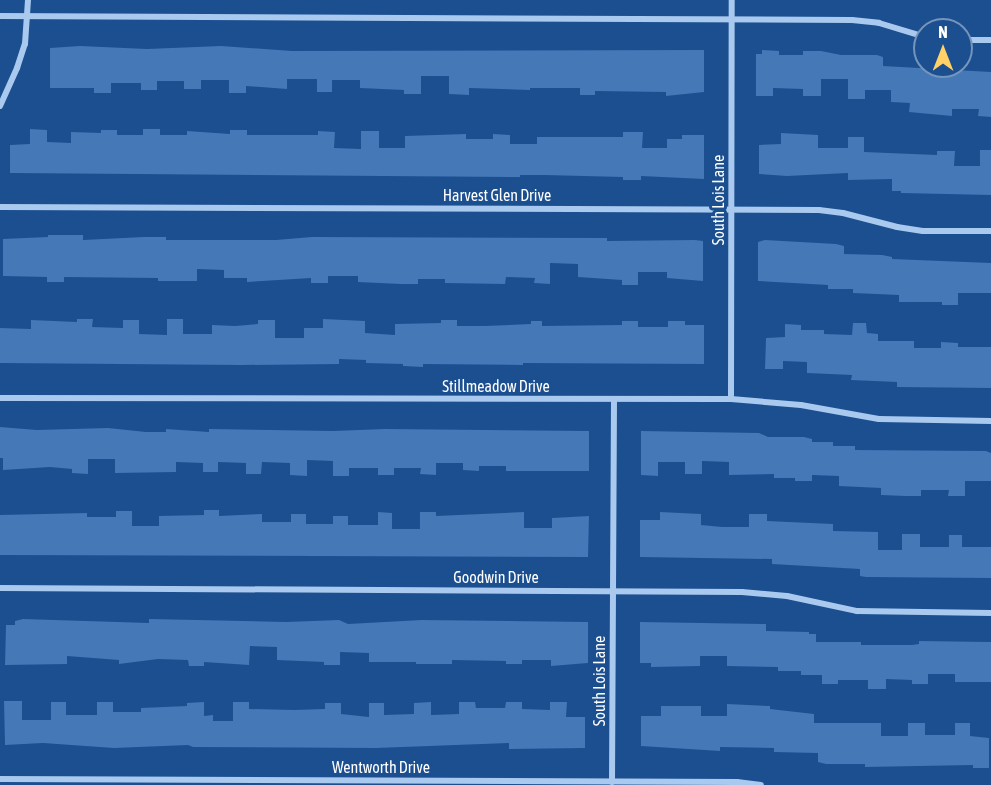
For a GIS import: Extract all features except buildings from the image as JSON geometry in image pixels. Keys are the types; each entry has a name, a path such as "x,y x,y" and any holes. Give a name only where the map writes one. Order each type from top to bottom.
{"street":[{"path":"0,106 25,44 28,0"},
{"name":"South Lois Lane","path":"731,399 732,0"},
{"path":"0,16 852,20 879,23 913,33"},
{"path":"973,40 991,40"},
{"name":"Harvest Glen Drive","path":"0,207 819,210 843,213 897,227 923,231 991,231"},
{"name":"Stillmeadow Drive","path":"0,398 731,399 801,405 879,419 991,421"},
{"name":"South Lois Lane","path":"612,782 614,400"},
{"name":"Goodwin Drive","path":"0,588 742,592 787,596 857,611 991,613"},
{"name":"Wentworth Drive","path":"0,778 761,785"}]}
